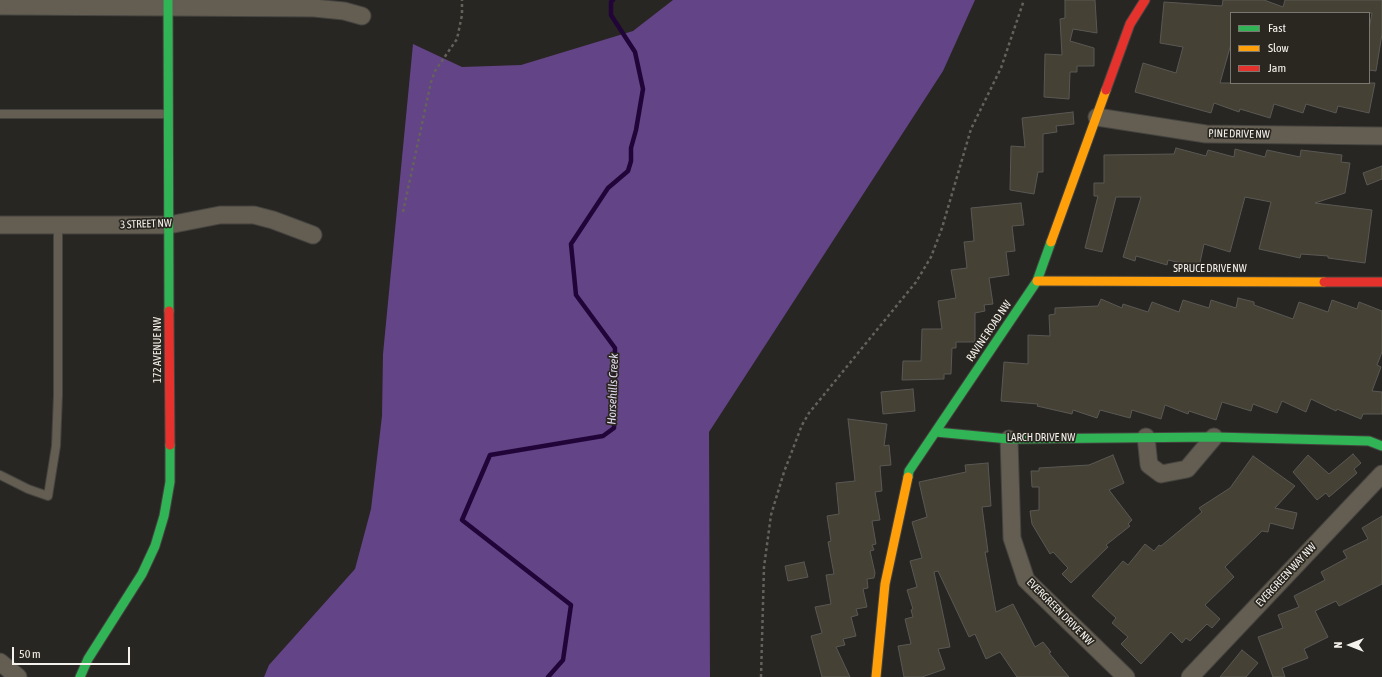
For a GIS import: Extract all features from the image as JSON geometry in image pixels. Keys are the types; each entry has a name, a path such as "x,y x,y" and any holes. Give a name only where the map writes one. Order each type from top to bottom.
{"street":[{"name":"RAVINE ROAD NW","path":"876,677 885,584 909,471 1037,281 1130,24 1145,0"},
{"path":"0,6 168,3 314,8 344,11 362,16"},
{"name":"172 AVENUE NW","path":"80,677 88,659 142,574 155,546 164,516 170,482 168,3"},
{"name":"PINE DRIVE NW","path":"1097,117 1206,134 1382,136"},
{"name":"3 STREET NW","path":"0,225 169,225 220,215 254,215 273,220 312,236"},
{"name":"SPRUCE DRIVE NW","path":"1037,281 1382,282"},
{"name":"LARCH DRIVE NW","path":"936,432 1009,439 1214,437 1369,442 1382,446"},
{"path":"1146,437 1149,465 1161,474 1187,469 1214,437"},
{"name":"EVERGREEN DRIVE NW","path":"1009,439 1012,538 1026,580 1126,677"},
{"name":"EVERGREEN WAY NW","path":"1190,677 1382,474"},
{"path":"0,662 18,677"}],"lane":[{"path":"0,114 168,114"},
{"path":"0,475 28,489 48,496 53,470 56,431 58,225"}],"path":[{"path":"403,212 431,82 435,71 457,39 462,15 462,0"},
{"path":"761,677 764,567 771,515 784,472 809,413 912,288 931,257 942,228 971,129 1001,68 1024,0"}],"shaded area":[{"path":"673,0 975,0 943,71 709,432 710,677 264,677 269,665 355,569 371,509 382,416 383,354 413,44 462,67 521,65 633,31"}],"building":[{"path":"1065,0 1095,0 1097,33 1073,29 1070,41 1094,48 1094,66 1077,66 1077,72 1070,72 1069,99 1044,97 1045,54 1062,55 1060,19 1065,18"},
{"path":"1223,0 1264,0 1283,7 1285,0 1382,0 1382,34 1376,71 1370,70 1370,24 1372,13 1370,12 1230,12 1230,48 1220,83 1375,83 1369,113 1338,106 1336,113 1306,104 1303,113 1274,104 1270,118 1240,109 1239,112 1214,103 1211,113 1135,92 1143,63 1176,73 1183,47 1160,43 1164,2 1222,6"},
{"path":"1073,112 1074,124 1056,126 1057,132 1043,134 1043,172 1038,172 1034,194 1010,190 1011,146 1025,147 1022,118"},
{"path":"1176,148 1206,156 1208,150 1234,157 1235,149 1265,157 1267,150 1300,157 1301,150 1342,155 1341,162 1350,163 1345,193 1315,203 1372,210 1365,263 1328,258 1328,256 1301,254 1300,258 1259,249 1271,202 1245,197 1230,252 1204,244 1199,267 1168,260 1167,265 1136,256 1135,261 1123,257 1141,197 1116,197 1102,252 1085,248 1098,196 1094,196 1094,183 1104,183 1104,155 1174,154"},
{"path":"1382,166 1382,179 1367,185 1363,173"},
{"path":"1021,203 1024,225 1012,226 1015,251 1006,252 1009,275 989,278 993,304 984,305 985,311 975,313 975,342 956,342 956,348 952,348 951,374 944,374 944,379 902,380 903,361 921,361 922,329 942,329 938,301 956,298 951,270 967,268 964,242 974,241 971,208"},
{"path":"1238,298 1254,302 1254,305 1293,319 1299,302 1328,312 1332,300 1357,309 1359,302 1382,311 1382,352 1377,365 1381,367 1372,391 1382,392 1382,414 1363,414 1361,419 1337,409 1336,411 1311,399 1306,412 1282,401 1277,413 1253,404 1251,411 1222,402 1216,420 1189,411 1188,414 1165,405 1161,419 1132,410 1130,418 1100,410 1097,418 1073,410 1072,414 1037,406 1038,404 1001,401 1004,362 1028,364 1028,335 1050,336 1049,315 1055,314 1055,308 1098,306 1101,299 1122,308 1123,304 1148,312 1152,302 1179,312 1183,300 1209,308 1211,300 1236,308"},
{"path":"913,389 915,411 883,414 881,392"},
{"path":"848,419 887,424 884,446 889,445 891,465 880,466 882,491 875,492 880,520 872,521 876,544 872,545 874,550 870,551 875,573 874,578 867,579 868,588 863,589 867,607 856,609 858,615 851,617 856,636 843,639 845,645 836,647 850,677 822,677 811,636 822,633 815,607 831,604 826,575 834,574 828,542 831,541 827,516 839,514 836,483 855,481"},
{"path":"1353,454 1361,463 1354,469 1357,473 1329,497 1326,493 1317,500 1293,472 1308,455 1329,474"},
{"path":"1113,455 1124,483 1109,490 1132,520 1128,524 1130,526 1106,545 1108,547 1071,583 1062,574 1068,568 1053,552 1050,554 1032,524 1030,511 1039,510 1039,487 1032,487 1031,471 1039,471 1039,468 1089,465"},
{"path":"1253,456 1295,486 1275,508 1297,513 1293,529 1270,523 1268,532 1262,531 1225,567 1234,577 1205,605 1220,619 1212,628 1207,624 1190,641 1186,638 1182,643 1171,632 1141,664 1121,644 1128,637 1112,623 1116,618 1092,596 1123,561 1128,565 1145,544 1154,551 1159,545 1161,546 1202,512 1199,508 1230,488"},
{"path":"988,463 991,506 982,507 988,552 985,552 996,612 1013,604 1035,647 1043,642 1051,652 1049,653 1069,677 1017,677 1000,652 986,659 975,634 969,637 938,571 934,572 950,647 938,649 945,669 922,677 904,677 898,646 911,644 905,619 913,617 911,610 913,609 907,590 917,587 910,561 922,558 912,522 927,517 919,482 966,472 965,465"},
{"path":"1382,516 1382,584 1339,606 1336,601 1315,611 1328,637 1304,649 1308,658 1282,668 1285,677 1273,677 1258,637 1283,628 1278,615 1299,607 1294,596 1325,580 1321,572 1347,558 1343,551 1368,539 1362,528"},
{"path":"804,562 808,577 788,581 785,566"},
{"path":"1242,650 1258,663 1246,677 1220,677"}],"waterway":[{"name":"Horsehills Creek","path":"548,677 563,660 571,605 462,520 490,455 603,436 614,428 615,348 576,295 571,244 608,188 628,171 631,161 631,148 636,130 643,89 635,52 611,15 611,2 613,0"}],"traffic: fast":[{"path":"168,0 169,311"},
{"path":"908,477 909,471 1037,281 1051,242"},
{"path":"936,432 1009,439 1214,437 1369,441 1382,446"},
{"path":"80,677 88,659 142,574 155,546 164,516 170,482 170,445"}],"traffic: slow":[{"path":"1051,242 1106,90"},
{"path":"1037,281 1324,282"},
{"path":"876,677 885,584 908,477"}],"traffic: jam":[{"path":"1106,90 1130,24 1145,0"},
{"path":"1324,282 1382,282"},
{"path":"169,311 170,445"}]}
